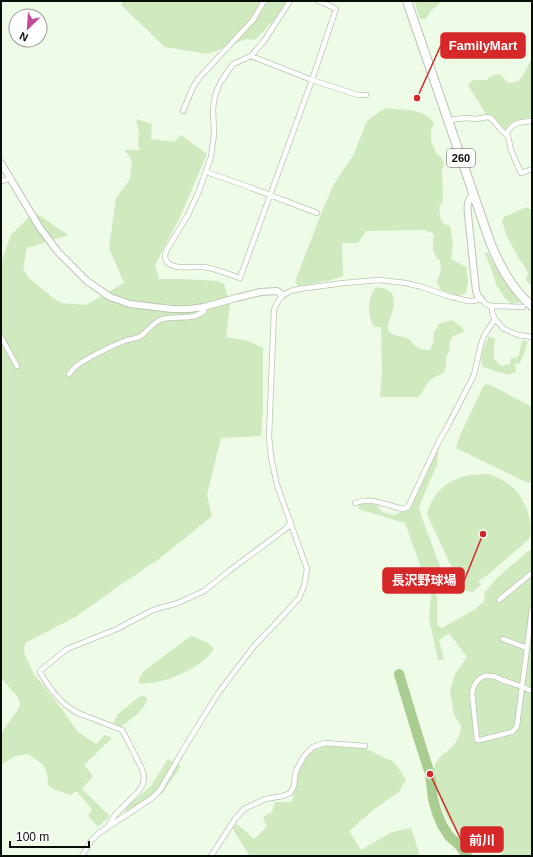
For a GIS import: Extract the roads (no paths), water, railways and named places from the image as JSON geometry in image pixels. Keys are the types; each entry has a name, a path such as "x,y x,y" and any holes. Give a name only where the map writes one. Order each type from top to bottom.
{"highway":[{"name":"260","path":"407,1 490,242 500,265 512,285 532,306"}],"street":[{"path":"183,111 199,78 253,20 264,1"},
{"path":"290,1 264,41 251,56 233,64 220,83 216,93 213,109 214,134 211,157 199,191 188,215 166,251 165,259 173,266 204,267 240,278 336,10 318,1"},
{"path":"251,56 312,80 358,95 366,95"},
{"path":"448,121 467,118 491,118 502,132 508,136 511,150 521,173 532,169"},
{"path":"506,134 511,126 517,123 531,121 532,127"},
{"path":"1,163 40,228 58,252 87,282 110,297 130,304 189,308 204,307 262,292 277,291 283,295"},
{"path":"206,172 238,182 270,196 317,213"},
{"path":"1,181 10,177"},
{"path":"474,194 470,198 467,206 476,291 478,296 487,305 523,307"},
{"path":"82,856 91,840 99,833 152,798 160,790 205,714 241,662 299,598 304,586 305,573 307,569 277,485 271,457 269,437 274,310 283,295 298,289 379,280 406,283 468,301 481,300"},
{"path":"492,306 492,313 495,319 504,329 518,336 532,337"},
{"path":"69,374 76,367 101,352 128,340 139,337 159,320 165,318 192,317 200,315 204,311 204,307"},
{"path":"355,503 370,500 399,508 408,507 439,441 474,375 484,336 495,319"},
{"path":"1,337 17,366"},
{"path":"109,826 114,815 138,792 143,784 144,776 142,768 122,730 72,710 62,701 45,680 40,672 41,670 67,649 117,629 153,610 178,603 204,591 228,571 288,528 290,522"},
{"path":"499,600 532,573"},
{"path":"532,610 521,686 517,726 512,732 477,740 472,694 474,685 483,676 490,676 521,686 532,690"},
{"path":"502,639 527,648"},
{"path":"211,856 235,819 244,809 265,799 283,796 290,793 294,786 297,769 304,756 313,747 325,743 365,746"}],"waterway":[{"path":"399,674 430,774 433,799 437,813 449,836 459,845 467,856"}],"place":[{"name":"FamilyMart","path":"417,98"},
{"name":"長沢野球場","path":"483,534"},
{"name":"前川","path":"430,774"}]}
